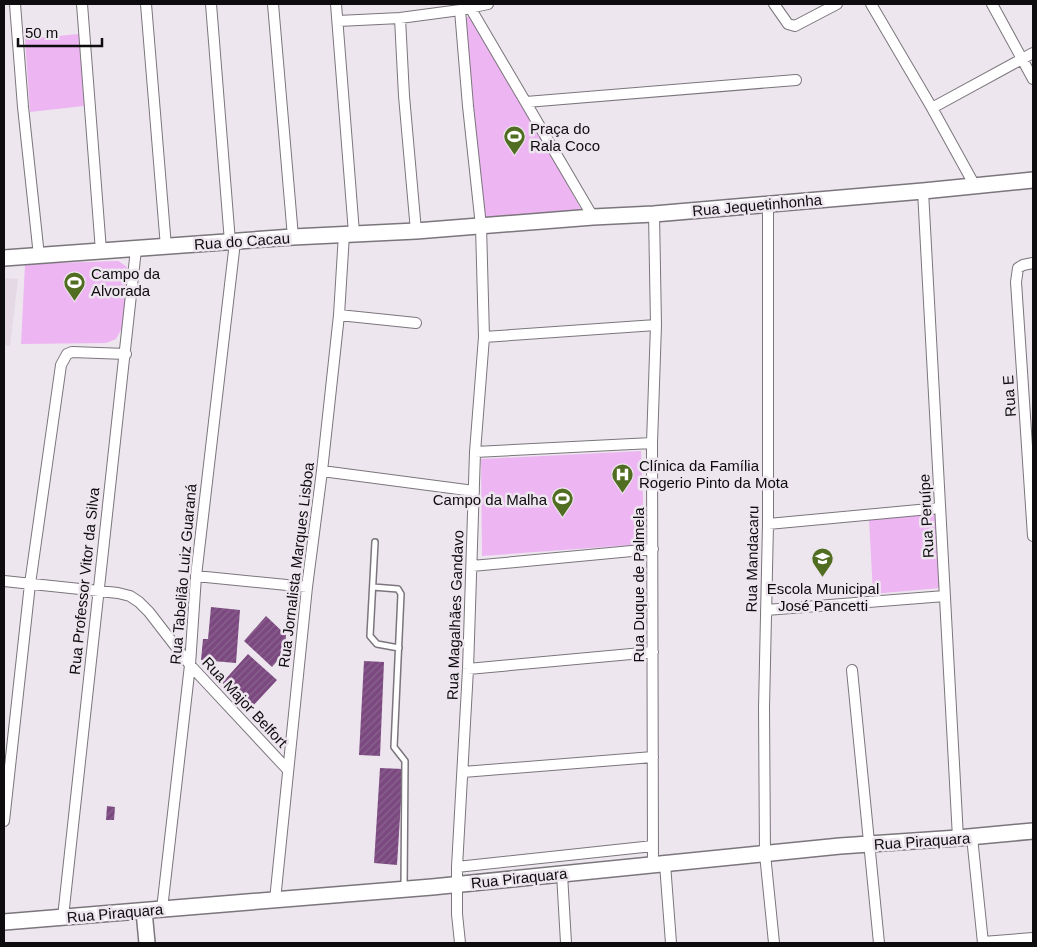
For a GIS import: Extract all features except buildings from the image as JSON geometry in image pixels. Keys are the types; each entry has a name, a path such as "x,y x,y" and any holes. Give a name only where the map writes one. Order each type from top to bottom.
{"street":[{"path":"15,4 23,107 40,256"},
{"path":"82,4 101,251"},
{"path":"146,4 166,247"},
{"name":"Rua Tabelião Luiz Guaraná","path":"162,909 190,665 196,576 232,242 210,4"},
{"path":"273,4 293,237"},
{"name":"Rua Jornalista Marques Lisboa","path":"274,900 307,587 349,234 336,4"},
{"path":"338,22 400,18 488,4"},
{"path":"774,4 785,20 792,26 798,26 837,4"},
{"path":"870,4 932,108 975,186"},
{"path":"992,4 1033,79"},
{"path":"466,7 526,102 593,217"},
{"name":"Rua Magalhães Gandavo","path":"460,943 457,867 468,669 475,452 484,337 481,226 468,106 466,7"},
{"path":"400,18 404,96 416,231"},
{"path":"932,108 1033,53"},
{"path":"526,102 796,80"},
{"name":"Rua Jequetinhonha","path":"481,226 923,192 1033,180"},
{"name":"Rua Peruípe","path":"923,192 945,596 965,838 983,943"},
{"name":"Rua Mandacaru","path":"768,204 768,524 764,708 765,854 774,943"},
{"name":"Rua Duque de Palmela","path":"654,214 656,325 652,443 653,846 659,865 671,943"},
{"name":"Rua do Cacau","path":"4,258 293,237 481,226"},
{"name":"Rua Professor Vitor da Silva","path":"63,917 136,249"},
{"name":"Rua E","path":"1032,264 1023,265 1018,268 1016,282 1033,502 1033,536"},
{"path":"339,315 416,323"},
{"path":"484,337 656,325"},
{"path":"4,821 30,584 61,364 67,354 72,352 126,354"},
{"path":"475,452 652,443"},
{"path":"322,471 474,491"},
{"path":"768,524 940,508"},
{"path":"472,566 653,549"},
{"path":"196,576 307,587"},
{"name":"Rua Major Belfort","path":"4,581 130,596 149,612 190,665 288,769"},
{"path":"766,610 945,596"},
{"path":"468,669 653,652"},
{"path":"852,670 879,943"},
{"path":"463,772 652,757"},
{"name":"Rua Piraquara","path":"4,922 404,889 870,844 965,838 1033,831"},
{"path":"457,867 653,846"},
{"path":"562,874 566,943"},
{"path":"144,911 147,943"},
{"path":"983,943 1033,938"}],"lane":[{"path":"375,542 370,636 377,644 399,648"},
{"path":"373,587 398,589 400,591 394,747 405,761 404,889"}],"shaded area":[{"name":"Praça do Rala Coco","path":"470,14 582,211 483,223 464,21"},
{"path":"79,34 84,106 30,112 25,39"},
{"name":"Campo da Alvorada","path":"118,261 126,266 131,274 122,328 116,339 106,343 21,344 25,264"},
{"path":"4,278 18,279 10,346 4,345"},
{"name":"Campo da Malha","path":"641,451 645,544 482,556 481,459"},
{"path":"936,512 940,588 873,594 869,519"}],"place":[{"name":"Praça do Rala Coco","path":"514,156"},
{"name":"Campo da Alvorada","path":"75,301"},
{"name":"Clínica da Família Rogerio Pinto da Mota","path":"623,493"},
{"name":"Campo da Malha","path":"563,518"},
{"name":"Escola Municipal José Pancetti","path":"823,578"}]}
